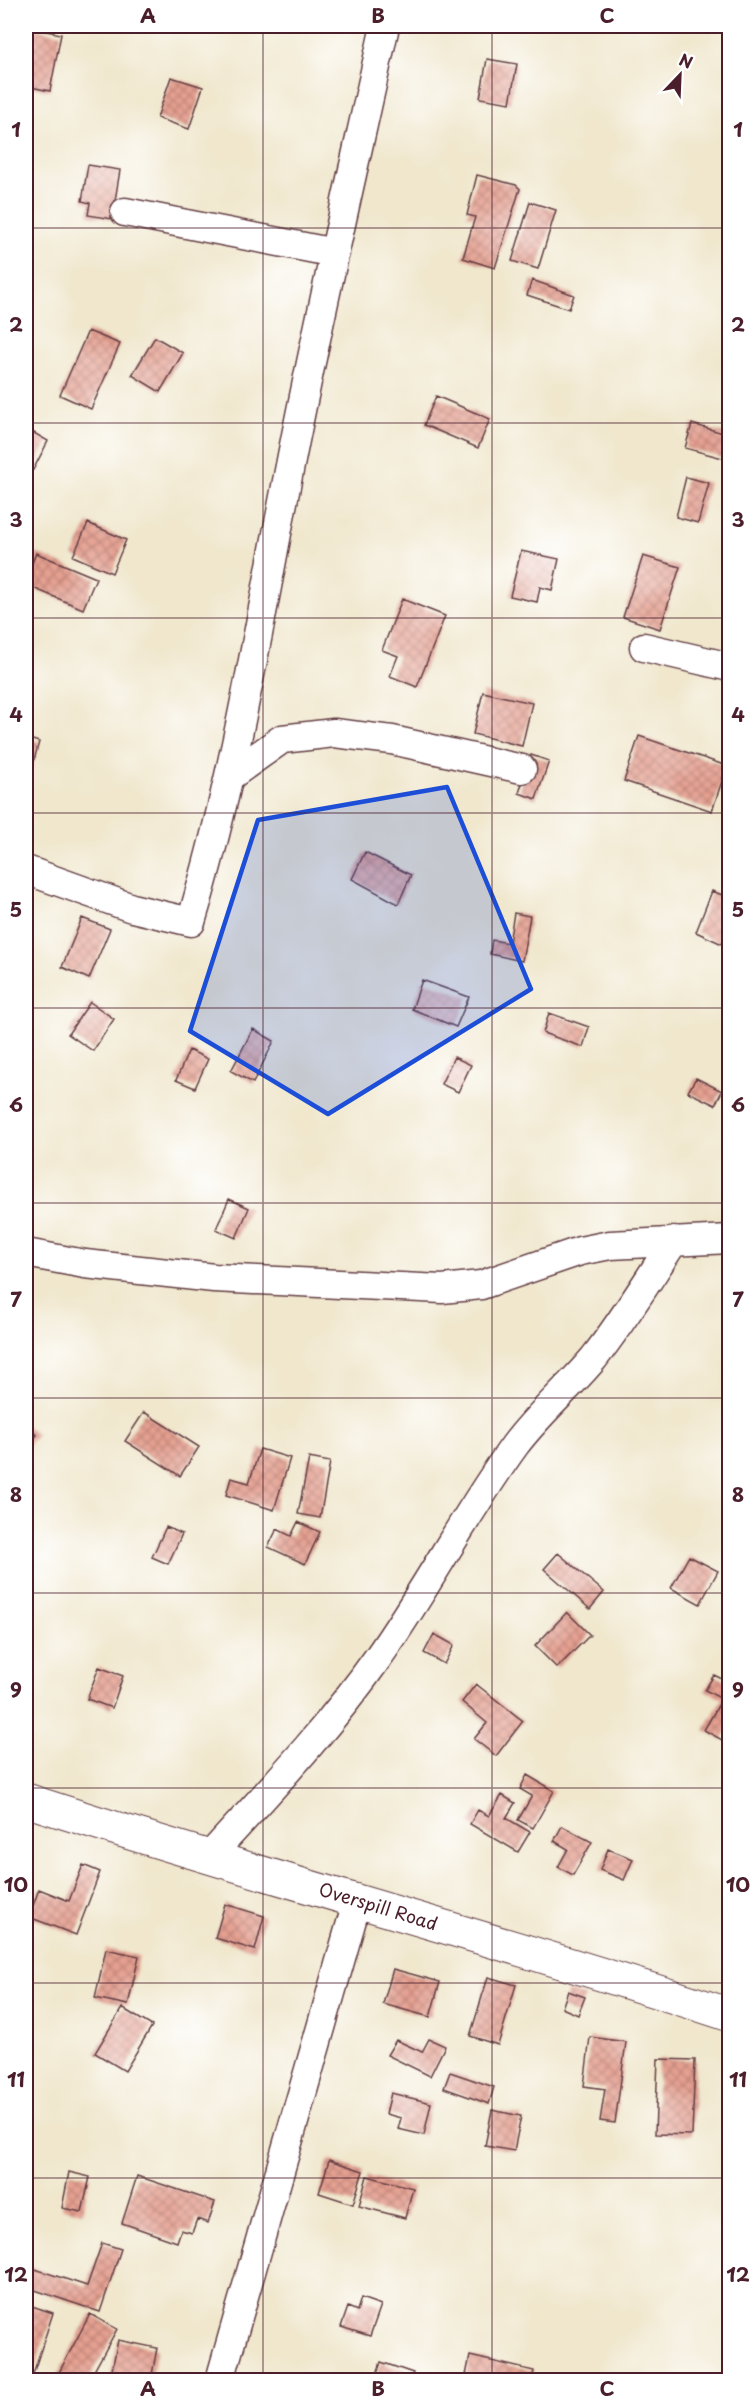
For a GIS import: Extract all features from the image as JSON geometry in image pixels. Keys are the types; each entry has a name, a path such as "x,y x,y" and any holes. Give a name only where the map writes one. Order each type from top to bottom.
{"street":[{"path":"26,870 132,909 191,922 230,776 300,417 385,26"},
{"path":"125,212 335,253"},
{"path":"644,647 729,667"},
{"path":"230,776 282,739 334,733 392,740 522,770"},
{"path":"26,1253 85,1264 214,1278 442,1288 481,1285 525,1272 580,1251 610,1245 729,1239"},
{"path":"209,1857 312,1742 356,1688 514,1446 534,1420 594,1358 674,1241"},
{"name":"Overspill Road","path":"26,1800 357,1902 642,1986 729,2015"},
{"path":"220,2380 357,1902"}],"highlighted area":[{"path":"447,787 531,989 328,1114 190,1031 258,820"}],"building":[{"path":"26,27 61,34 50,91 26,86"},
{"path":"487,59 517,64 510,103 480,98"},
{"path":"171,77 203,87 189,129 157,118"},
{"path":"88,165 120,170 112,219 88,215 90,203 82,201"},
{"path":"477,175 516,185 520,189 495,268 463,258 475,217 467,215"},
{"path":"530,202 556,210 538,269 512,261"},
{"path":"532,280 574,295 569,309 527,295"},
{"path":"88,331 120,344 91,409 60,395"},
{"path":"155,337 183,353 160,392 132,375"},
{"path":"436,396 490,419 478,448 424,425"},
{"path":"692,424 730,435 730,460 685,448"},
{"path":"27,429 48,441 33,470 26,467"},
{"path":"686,477 709,483 698,523 676,517"},
{"path":"88,523 126,540 112,573 73,556"},
{"path":"521,551 559,559 552,590 540,587 537,602 510,596"},
{"path":"36,553 96,578 83,609 26,585"},
{"path":"643,556 680,567 660,629 623,617"},
{"path":"402,599 445,616 417,687 390,676 398,656 382,650"},
{"path":"483,692 532,703 522,746 473,734"},
{"path":"639,736 727,766 712,811 624,781"},
{"path":"26,738 39,742 26,789"},
{"path":"531,755 549,761 536,799 519,793"},
{"path":"365,852 411,875 398,904 352,879"},
{"path":"712,891 730,898 730,925 722,944 696,932"},
{"path":"514,913 530,916 522,961 490,954 492,940 509,943"},
{"path":"82,918 110,929 89,979 62,967"},
{"path":"422,980 469,997 456,1027 412,1009"},
{"path":"90,1002 114,1019 93,1051 68,1034"},
{"path":"549,1013 589,1027 583,1047 543,1033"},
{"path":"253,1029 274,1041 253,1083 231,1071"},
{"path":"189,1050 208,1059 195,1088 176,1080"},
{"path":"454,1057 471,1065 458,1092 441,1084"},
{"path":"696,1078 722,1091 715,1105 688,1092"},
{"path":"229,1199 249,1208 236,1238 216,1229"},
{"path":"144,1412 199,1447 180,1476 125,1441"},
{"path":"26,1425 37,1435 26,1447"},
{"path":"730,1437 730,1462 721,1459"},
{"path":"260,1449 290,1458 274,1510 226,1495 231,1478 249,1483"},
{"path":"309,1458 330,1462 320,1518 298,1514"},
{"path":"298,1522 320,1532 305,1564 268,1547 277,1529 291,1536"},
{"path":"166,1527 182,1534 168,1564 152,1557"},
{"path":"558,1553 604,1592 590,1609 544,1569"},
{"path":"689,1556 718,1571 700,1604 671,1588"},
{"path":"567,1612 590,1635 557,1668 535,1646"},
{"path":"434,1634 454,1645 444,1664 424,1653"},
{"path":"99,1667 123,1676 112,1708 87,1699"},
{"path":"714,1675 730,1683 730,1726 722,1740 704,1730 722,1699 705,1690"},
{"path":"476,1684 523,1721 496,1756 474,1739 487,1723 462,1702"},
{"path":"527,1775 554,1791 533,1828 518,1820 532,1796 520,1789"},
{"path":"502,1795 515,1803 506,1818 530,1832 518,1852 470,1824 478,1810 489,1816"},
{"path":"562,1826 592,1842 573,1875 558,1867 568,1849 554,1841"},
{"path":"608,1849 633,1859 624,1880 600,1870"},
{"path":"83,1865 100,1872 76,1935 29,1917 39,1889 69,1901"},
{"path":"225,1904 264,1916 255,1950 215,1938"},
{"path":"106,1949 139,1956 128,2005 95,1998"},
{"path":"393,1969 440,1982 430,2017 383,2004"},
{"path":"488,1977 516,1985 498,2045 470,2036"},
{"path":"568,1991 585,1997 578,2015 562,2008"},
{"path":"122,2008 152,2026 125,2071 95,2053"},
{"path":"590,2037 626,2042 615,2123 600,2121 605,2089 584,2086"},
{"path":"429,2039 445,2046 430,2076 387,2055 396,2040 422,2052"},
{"path":"658,2059 695,2060 692,2135 655,2134"},
{"path":"450,2072 494,2087 489,2104 444,2088"},
{"path":"391,2093 431,2103 424,2135 398,2129 401,2118 386,2114"},
{"path":"492,2110 521,2116 514,2151 485,2146"},
{"path":"329,2160 363,2171 353,2204 319,2193"},
{"path":"69,2172 90,2177 82,2212 62,2208"},
{"path":"137,2176 215,2202 208,2223 197,2219 192,2233 181,2230 177,2242 122,2223"},
{"path":"367,2176 413,2188 405,2218 359,2206"},
{"path":"102,2243 121,2249 100,2312 26,2287 26,2266 87,2286"},
{"path":"361,2298 381,2305 370,2336 341,2327 348,2307 357,2311"},
{"path":"26,2304 53,2313 31,2380 26,2380"},
{"path":"90,2314 117,2329 89,2380 55,2380"},
{"path":"118,2340 157,2348 151,2380 110,2380"},
{"path":"470,2356 534,2371 532,2380 465,2380"},
{"path":"381,2362 413,2373 410,2380 375,2380"}]}
